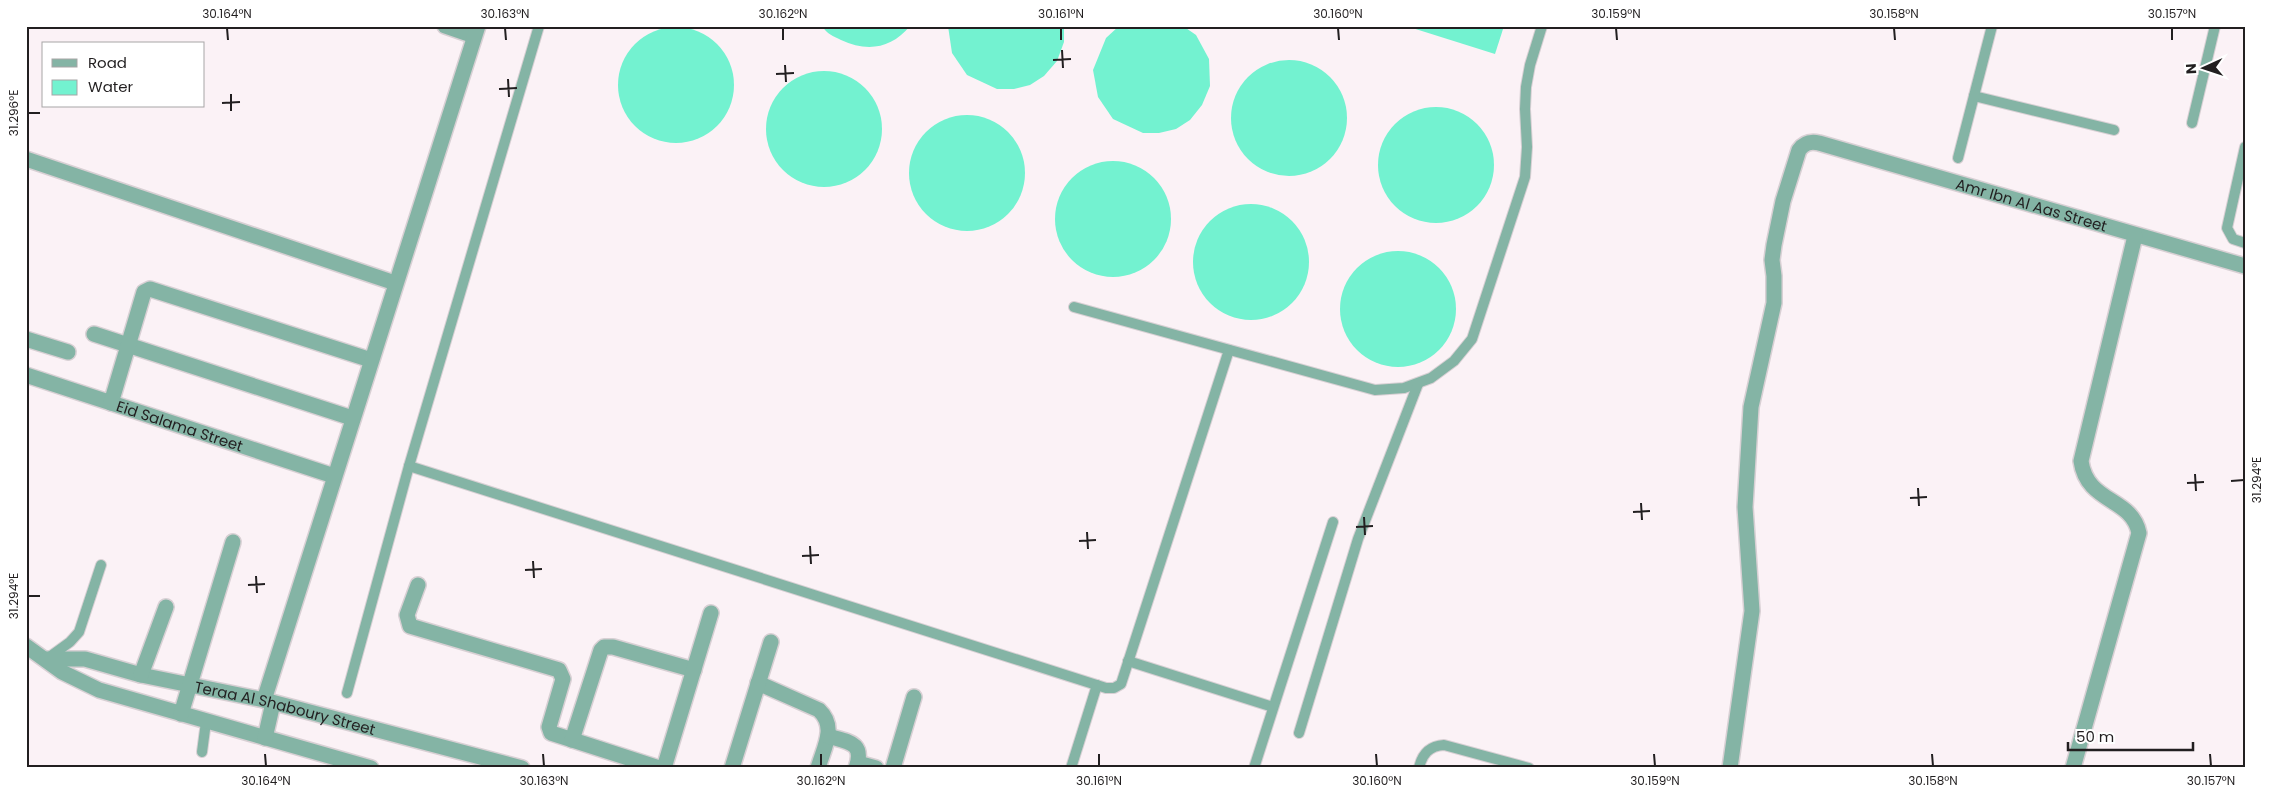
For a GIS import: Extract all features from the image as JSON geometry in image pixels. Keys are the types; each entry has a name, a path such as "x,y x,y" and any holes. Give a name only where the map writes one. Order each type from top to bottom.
{"street":[{"path":"265,738 269,702 334,476 476,31 445,26"},
{"name":"Amr Ibn Al Aas Street","path":"1730,768 1752,611 1745,507 1751,407 1774,303 1772,260 1774,245 1783,200 1799,150 1803,144 1812,141 2245,266"},
{"path":"26,159 396,283"},
{"path":"2073,768 2139,533 2137,522 2129,513 2090,486 2082,473 2081,461 2136,236"},
{"path":"111,403 144,292 150,290 371,360"},
{"path":"94,334 352,418"},
{"path":"26,339 68,352"},
{"name":"Eid Salama Street","path":"26,376 334,476"},
{"path":"181,714 233,542"},
{"path":"418,585 407,615 410,626 559,670 563,680 549,729 552,734 659,768"},
{"path":"141,675 166,607"},
{"path":"664,768 711,613"},
{"path":"732,768 771,642"},
{"name":"Teraa Al Shaboury Street","path":"26,646 80,682 206,722 370,768"},
{"path":"572,740 601,650 604,647 614,647 694,670"},
{"name":"Teraa Al Shaboury Street","path":"46,660 85,659 141,675 269,702 522,768"},
{"path":"758,684 819,710 829,723 828,736 818,768"},
{"path":"893,768 914,696"},
{"path":"828,736 854,745 858,750 857,766 876,768"}],"lane":[{"path":"347,693 409,466 539,26"},
{"path":"1074,307 1375,390 1390,390 1418,384 1449,366 1464,351 1472,339 1525,177 1527,147 1526,87 1530,65 1542,26"},
{"path":"1958,158 1992,26"},
{"path":"2192,123 2215,26"},
{"path":"1974,96 2114,130"},
{"path":"2245,147 2227,228 2233,239 2245,243"},
{"path":"409,466 1110,689 1118,687 1128,661 1229,350"},
{"path":"1300,733 1358,539 1418,384"},
{"path":"1254,768 1334,522"},
{"path":"46,660 70,642 79,632 101,565"},
{"path":"1128,661 1273,707"},
{"path":"1071,768 1098,685"},
{"path":"202,752 206,722"},
{"path":"1418,768 1426,751 1438,745 1529,768"}],"water":[{"path":"822,26 910,26 895,40 887,44 869,47 841,40 828,33"},
{"path":"948,26 1064,26 1064,42 1057,61 1044,76 1030,85 1014,89 997,89 967,75 952,53"},
{"path":"1119,26 1183,26 1196,35 1209,59 1210,86 1202,105 1190,120 1176,129 1159,133 1143,133 1113,119 1098,97 1093,70 1106,38"},
{"path":"1406,26 1504,26 1495,54"},
{"path":"676,27 698,31 717,44 730,63 734,85 730,107 717,126 698,139 676,143 654,139 635,126 622,107 618,85 622,63 635,44 654,31"},
{"path":"1289,60 1311,64 1330,77 1343,96 1347,118 1343,140 1330,159 1311,172 1289,176 1267,172 1248,159 1235,140 1231,118 1235,96 1248,77 1267,64"},
{"path":"824,71 846,75 865,88 878,107 882,129 878,151 865,170 846,183 824,187 802,183 783,170 770,151 766,129 770,107 783,88 802,75"},
{"path":"1436,107 1458,111 1477,124 1490,143 1494,165 1490,187 1477,206 1458,219 1436,223 1414,219 1395,206 1382,187 1378,165 1382,143 1395,124 1414,111"},
{"path":"967,115 989,119 1008,132 1021,151 1025,173 1021,195 1008,214 989,227 967,231 945,227 926,214 913,195 909,173 913,151 926,132 945,119"},
{"path":"1113,161 1135,165 1154,178 1167,197 1171,219 1167,241 1154,260 1135,273 1113,277 1091,273 1072,260 1059,241 1055,219 1059,197 1072,178 1091,165"},
{"path":"1251,204 1273,208 1292,221 1305,240 1309,262 1305,284 1292,303 1273,316 1251,320 1229,316 1210,303 1197,284 1193,262 1197,240 1210,221 1229,208"},
{"path":"1398,251 1420,255 1439,268 1452,287 1456,309 1452,331 1439,350 1420,363 1398,367 1376,363 1357,350 1344,331 1340,309 1344,287 1357,268 1376,255"}]}
